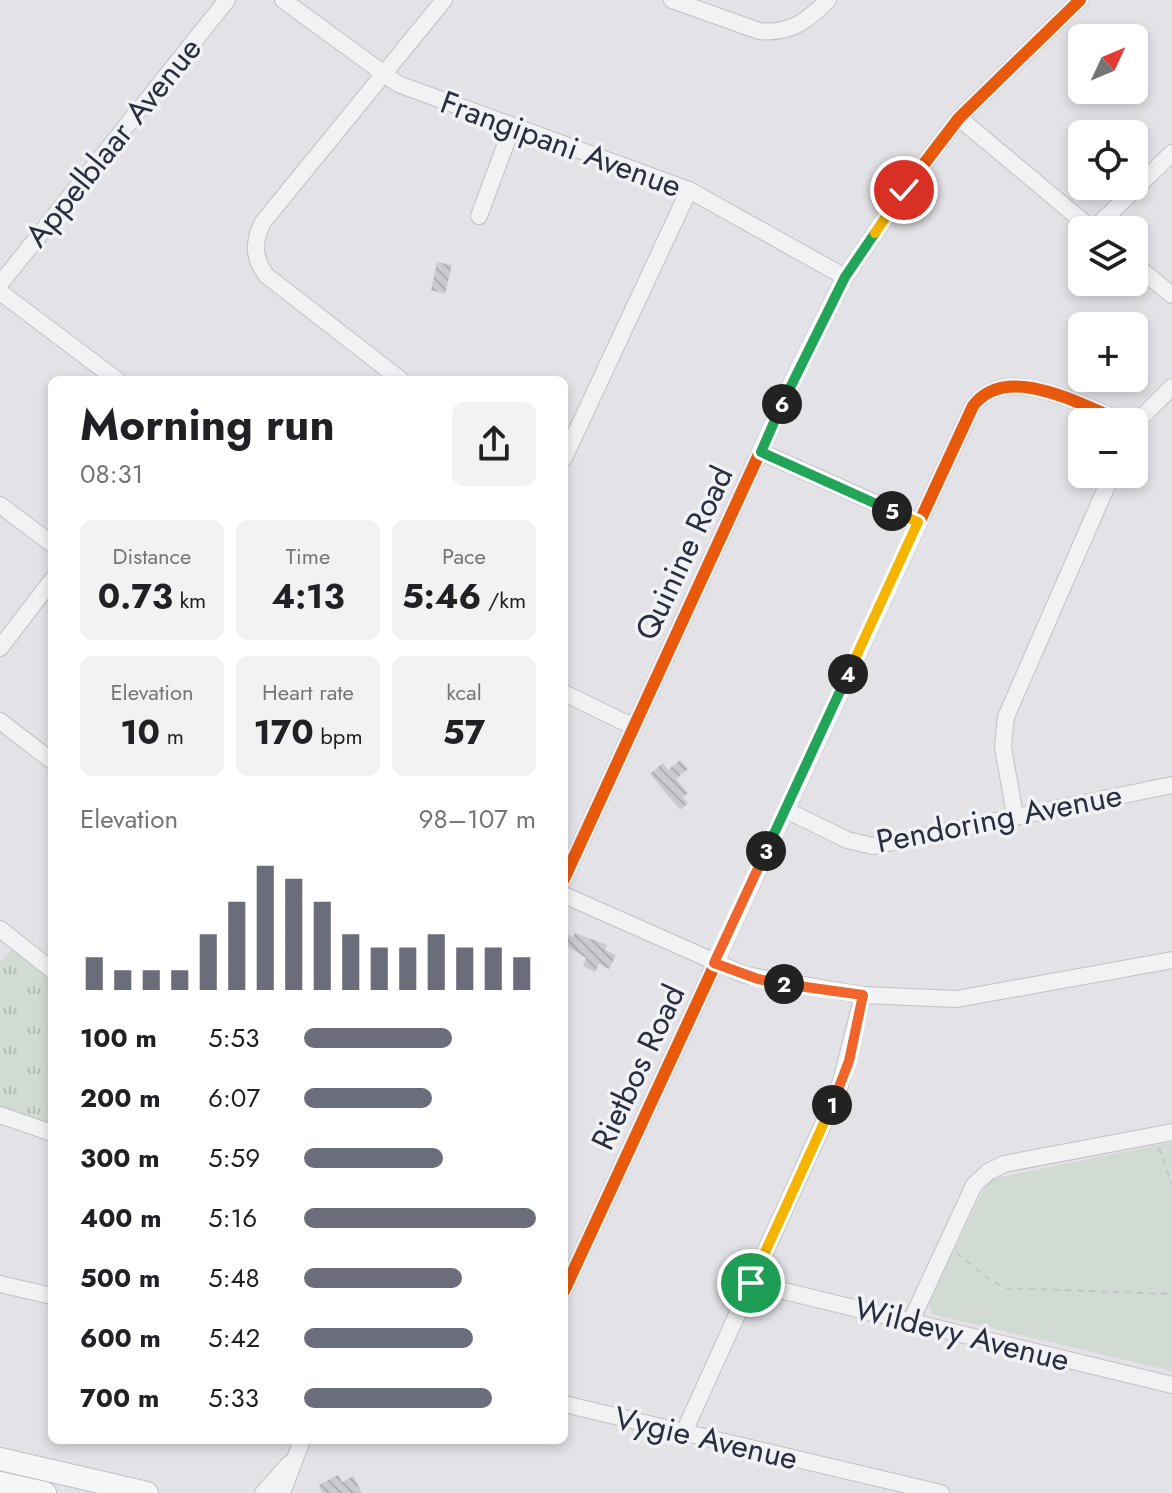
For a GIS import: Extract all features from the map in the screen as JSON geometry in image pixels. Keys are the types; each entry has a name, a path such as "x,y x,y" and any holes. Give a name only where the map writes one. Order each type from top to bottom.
{"main road":[{"path":"0,1459 147,1493"},
{"path":"0,1483 45,1493"}],"street":[{"name":"Appelblaar Avenue","path":"0,284 227,0"},
{"name":"Frangipani Avenue","path":"283,0 382,75 512,127 689,190 845,277"},
{"path":"396,376 267,276 259,264 255,245 263,222 444,0"},
{"path":"672,0 759,31 772,32 797,27 828,0"},
{"name":"Quinine Road","path":"568,870 632,726 845,277 904,190 959,118 1080,0"},
{"path":"959,118 1076,216"},
{"path":"479,216 512,127"},
{"path":"1107,216 1172,153"},
{"path":"568,449 689,190"},
{"path":"1148,275 1172,295"},
{"path":"0,292 112,376"},
{"name":"Rietbos Road","path":"568,1282 973,406 987,391 1018,384 1085,408"},
{"path":"1148,411 1172,387"},
{"path":"761,452 918,522"},
{"path":"1015,816 1003,727 1106,488"},
{"path":"0,505 48,541"},
{"path":"0,648 48,585"},
{"path":"568,695 632,726"},
{"path":"0,721 48,758"},
{"name":"Pendoring Avenue","path":"786,810 847,840 873,846 1172,785"},
{"path":"568,897 714,963 758,979 863,995 957,999 1172,960"},
{"path":"0,929 48,967"},
{"path":"684,1432 846,1072 863,995"},
{"path":"0,1115 48,1132"},
{"path":"911,1321 974,1185 995,1168 1164,1134"},
{"name":"Wildevy Avenue","path":"751,1283 1172,1385"},
{"path":"0,1284 48,1295"},
{"name":"Vygie Avenue","path":"568,1405 941,1493"},
{"path":"282,1493 300,1444"},
{"path":"263,1493 293,1460"}],"path":[{"path":"1164,1134 1172,1185"},
{"path":"947,1244 990,1280 1006,1288 1172,1294"}],"green space":[{"path":"12,948 48,975 48,1124 0,1108 0,963"},
{"path":"1172,1142 1172,1371 932,1314 929,1302 987,1182"}],"building":[{"path":"437,262 452,265 445,294 431,290"},
{"path":"680,760 688,769 676,779 688,793 683,797 688,803 680,810 650,774 663,763 668,770"},
{"path":"575,933 607,945 605,950 616,955 609,969 599,964 595,972 583,966 586,958 568,947 568,937 573,937"},
{"path":"338,1475 342,1482 353,1476 362,1493 322,1493 319,1485"}],"cycle path":[{"path":"568,870 799,367 845,277 904,190 959,118 1080,0"},
{"path":"568,1282 973,406 988,393 1005,387 1025,387 1046,391 1091,408"}],"route":[{"path":"751,1283 846,1072 863,995 758,979 714,963 918,522 761,452 799,367 845,277 904,190"}]}
